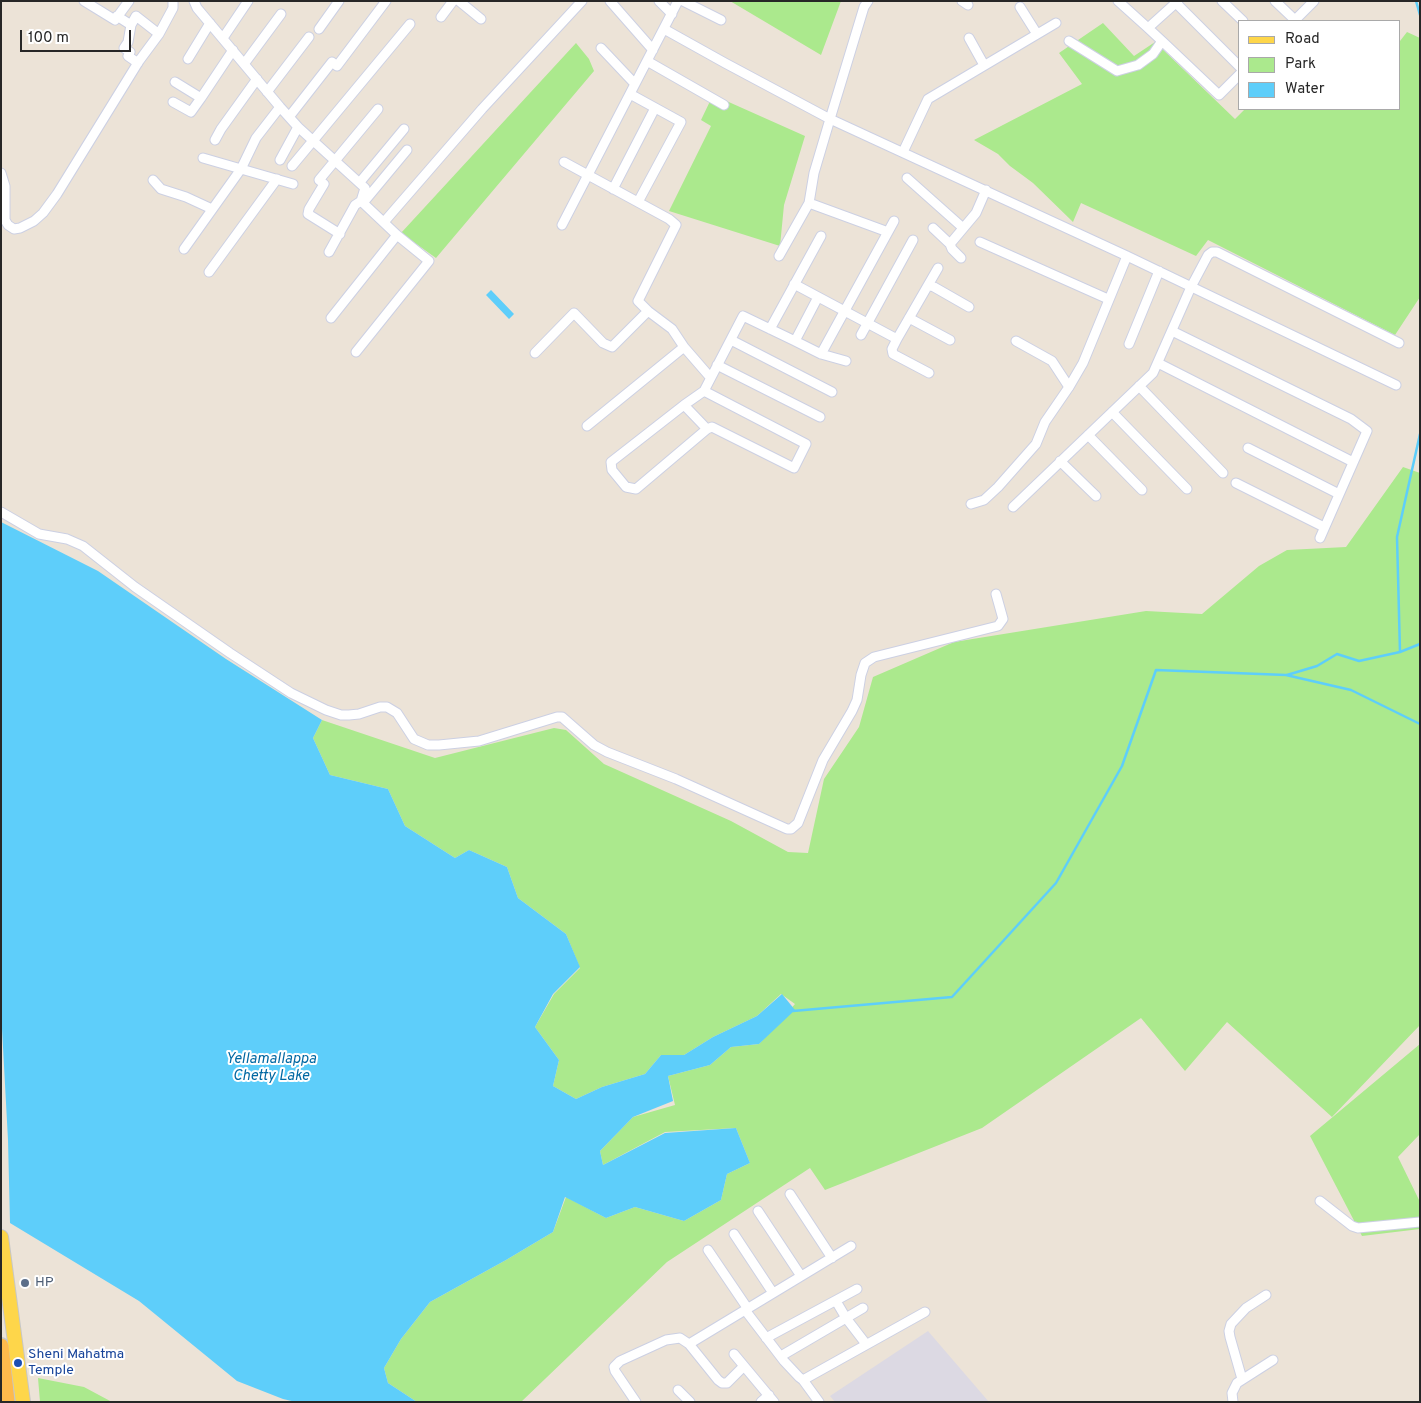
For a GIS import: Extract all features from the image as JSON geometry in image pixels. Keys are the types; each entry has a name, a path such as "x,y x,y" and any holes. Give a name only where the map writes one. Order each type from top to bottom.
{"highway":[{"path":"1,1346 7,1402"}],"main road":[{"path":"1,1237 23,1402"}],"street":[{"path":"84,1 115,20 128,1"},
{"path":"1,174 5,186 5,220 8,225 14,229 34,221 43,213 57,194 138,63 159,34 173,8 173,1"},
{"path":"194,1 197,8 298,127 360,182 365,188 362,202"},
{"path":"319,29 340,1"},
{"path":"289,117 332,62 337,66 386,1"},
{"path":"440,17 453,1"},
{"path":"459,1 481,19"},
{"path":"384,222 482,109 582,1"},
{"path":"610,1 653,50"},
{"path":"660,1 672,14"},
{"path":"562,225 678,1"},
{"path":"684,1 721,20"},
{"path":"779,256 809,203 814,173 864,7 868,1"},
{"path":"1118,1 1219,95 1238,76"},
{"path":"1222,1 1242,20"},
{"path":"1275,1 1293,20"},
{"path":"1295,20 1314,1"},
{"path":"223,38 246,2"},
{"path":"1148,28 1174,3 1238,65"},
{"path":"1020,7 1037,34"},
{"path":"244,64 281,14"},
{"path":"117,16 131,26"},
{"path":"138,63 128,56 130,52 124,48 128,42 131,26 136,16 159,34"},
{"path":"188,59 210,23"},
{"path":"904,152 928,99 1056,23"},
{"path":"292,166 410,24"},
{"path":"664,29 830,119 1159,271 1396,385"},
{"path":"267,92 309,37"},
{"path":"969,38 984,65"},
{"path":"1069,41 1117,71 1138,65 1154,54 1162,41"},
{"path":"601,48 636,84"},
{"path":"173,102 191,112 233,50"},
{"path":"647,61 724,105"},
{"path":"215,140 220,129 257,79"},
{"path":"175,82 201,98"},
{"path":"630,94 681,122 638,202"},
{"path":"184,249 241,169 256,138 280,107"},
{"path":"613,189 655,108"},
{"path":"340,234 308,214 308,209 324,184 319,180 378,109"},
{"path":"280,160 298,127"},
{"path":"360,182 404,129"},
{"path":"329,252 355,205 362,202 407,150"},
{"path":"203,158 293,184"},
{"path":"564,162 669,219 676,225 638,301 672,329 710,377"},
{"path":"907,178 962,227"},
{"path":"209,272 277,179"},
{"path":"153,180 161,189 186,197 212,209"},
{"path":"950,244 976,212 986,190"},
{"path":"356,352 429,261 397,235 362,202"},
{"path":"809,203 888,232"},
{"path":"821,354 894,222"},
{"path":"933,228 950,244 952,249 961,258"},
{"path":"330,318 397,235"},
{"path":"770,329 821,236"},
{"path":"861,335 913,240"},
{"path":"980,242 1108,299"},
{"path":"1013,507 1153,373 1191,287 1208,255 1212,252 1217,252 1399,343"},
{"path":"971,504 984,500 1014,471 1021,460 1036,444 1045,422 1070,386 1083,363 1127,256"},
{"path":"928,373 893,354 892,349 938,268"},
{"path":"1129,344 1159,271"},
{"path":"794,284 897,339"},
{"path":"927,287 932,286 969,307"},
{"path":"795,341 818,297"},
{"path":"535,353 574,313 604,343 612,347 648,311"},
{"path":"704,391 806,444 794,468 712,427 707,429 636,489 626,487 612,470 611,462 684,404 704,391 743,316 821,354 846,361"},
{"path":"909,318 950,340"},
{"path":"1172,331 1351,420 1367,431 1320,538"},
{"path":"731,340 832,392"},
{"path":"1016,341 1052,361 1070,386"},
{"path":"587,426 684,346"},
{"path":"1158,363 1353,462"},
{"path":"717,366 820,418"},
{"path":"1139,386 1222,473"},
{"path":"684,404 707,429"},
{"path":"1112,412 1187,489"},
{"path":"1088,435 1142,490"},
{"path":"1248,448 1339,494"},
{"path":"1060,461 1096,496"},
{"path":"1236,483 1324,527"},
{"path":"1,512 39,534 68,539 83,546 134,587 215,642 291,693 326,710 341,715 349,715 387,707 397,713 414,739 428,745 479,741 556,717 562,717 594,744 607,752 676,779 787,829 791,829 798,823 823,760 852,711 857,700 861,675 866,662 874,657 998,626 1003,619 996,594"},
{"path":"790,1194 832,1258"},
{"path":"1320,1201 1352,1226 1358,1228 1420,1222"},
{"path":"758,1211 802,1276"},
{"path":"734,1234 773,1293"},
{"path":"689,1344 851,1246"},
{"path":"708,1250 766,1338 799,1378 803,1380 819,1402"},
{"path":"766,1338 857,1289"},
{"path":"1242,1379 1230,1337 1231,1324 1246,1308 1266,1295"},
{"path":"836,1301 846,1318 866,1344"},
{"path":"781,1356 863,1308"},
{"path":"803,1380 925,1312"},
{"path":"636,1402 615,1371 616,1364 672,1338 680,1338 689,1344 722,1384 727,1383 744,1366"},
{"path":"734,1354 772,1399 761,1402"},
{"path":"1232,1402 1234,1387 1242,1379 1273,1360"},
{"path":"678,1390 690,1402"}],"shaded area":[{"path":"928,1331 989,1402 835,1402 830,1396"}],"green space":[{"path":"730,1 841,1 821,55"},
{"path":"1103,23 1134,56 1155,42 1235,119 1244,110 1401,110 1401,40 1407,32 1420,38 1420,297 1395,335 1208,240 1196,256 1081,203 1073,222 1033,183 1010,166 998,154 974,140 1082,84 1059,53"},
{"path":"576,43 589,59 594,71 436,258 401,233"},
{"path":"713,95 805,136 784,205 780,246 669,211 711,126 701,120"},
{"path":"1403,467 1420,473 1420,1025 1332,1117 1227,1022 1185,1071 1141,1018 982,1128 825,1190 810,1168 667,1262 521,1402 417,1402 388,1383 384,1368 401,1339 430,1302 553,1232 566,1197 606,1218 635,1207 684,1221 721,1200 727,1174 750,1163 736,1128 665,1132 603,1165 600,1151 633,1117 675,1105 668,1076 710,1065 731,1047 759,1044 795,1004 781,994 757,1016 713,1037 684,1055 661,1055 645,1074 602,1087 576,1099 553,1086 559,1060 535,1027 554,994 580,968 566,934 518,898 507,867 469,850 455,858 405,826 388,789 330,775 313,738 322,720 435,758 554,728 566,730 604,764 731,821 788,852 808,853 824,779 859,727 873,677 954,642 1146,611 1202,614 1259,566 1287,550 1346,547"},
{"path":"1420,1044 1420,1134 1398,1157 1420,1202 1420,1229 1362,1236 1310,1136"},
{"path":"38,1378 84,1387 112,1402 40,1402"}],"water":[{"path":"491,290 514,314 509,319 486,295"},
{"name":"Yellamallappa Chetty Lake","path":"1,522 98,571 226,659 322,720 313,738 330,775 388,789 405,826 455,858 469,850 507,867 518,898 566,934 580,967 553,994 535,1027 559,1060 553,1086 576,1099 602,1087 645,1074 661,1055 684,1055 713,1037 757,1016 782,994 795,1010 759,1044 731,1047 710,1065 668,1076 673,1101 633,1117 600,1151 603,1165 665,1133 736,1128 750,1163 727,1174 721,1200 684,1221 635,1207 606,1218 565,1197 553,1232 430,1302 401,1339 384,1368 388,1383 417,1402 296,1402 283,1399 237,1381 139,1301 10,1223 8,1140 1,1010"}],"waterway":[{"path":"1416,1 1420,15"},
{"path":"1400,652 1397,537 1420,434"},
{"path":"1287,675 1317,666 1337,654 1359,661 1400,652 1420,644"},
{"path":"793,1011 952,997 1056,883 1122,766 1156,670 1286,675 1351,690 1420,724"}],"place":[{"name":"HP","path":"25,1283"},
{"name":"Sheni Mahatma Temple","path":"18,1363"}]}
